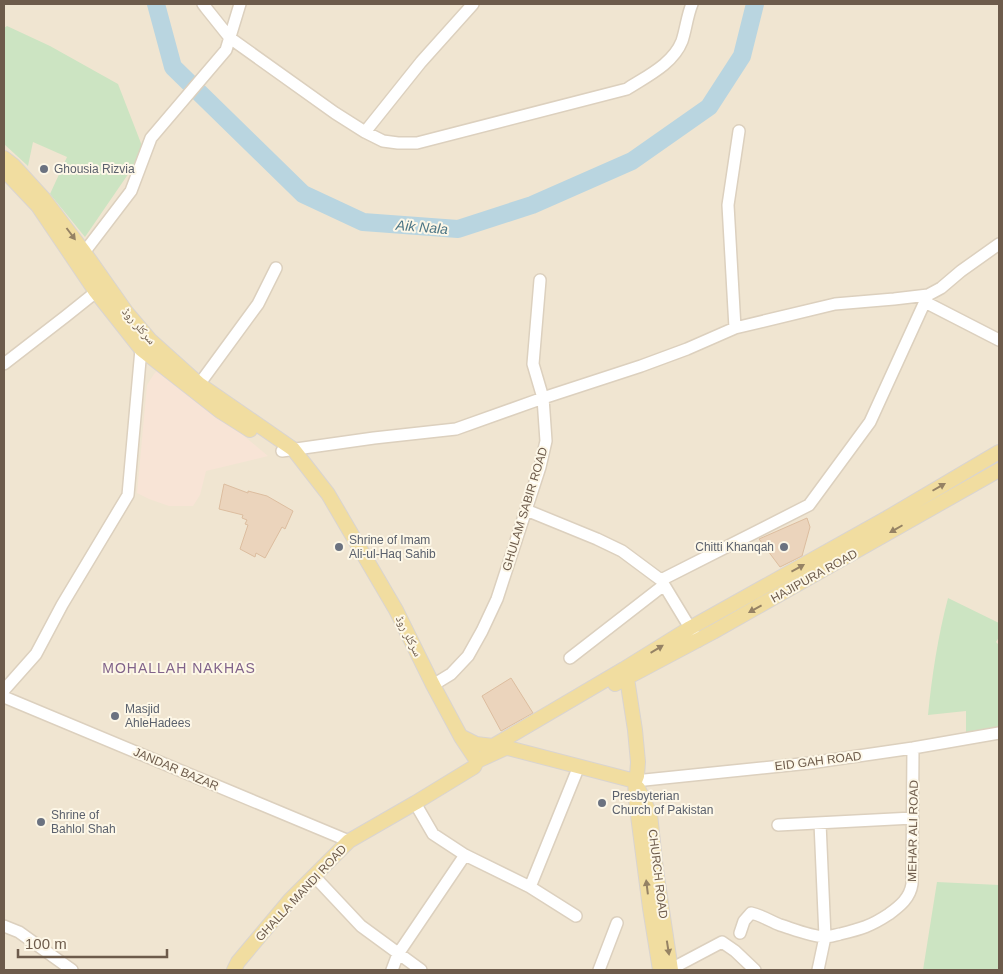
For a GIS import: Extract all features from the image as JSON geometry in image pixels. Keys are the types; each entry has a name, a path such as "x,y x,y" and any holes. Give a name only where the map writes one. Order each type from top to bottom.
{"main road":[{"name":"سرکلر روڈ","path":"4,158 44,198 80,258 96,292 141,349 196,388"},
{"name":"سرکلر روڈ","path":"4,170 38,206 150,340 196,388 220,411 288,450 303,464 328,494 396,610 433,685 461,737 477,761"},
{"path":"694,635 999,452"},
{"name":"HAJIPURA ROAD","path":"626,673 694,635 839,562 999,470"},
{"path":"461,737 476,744 493,746 626,673 638,762 635,781 508,748"},
{"name":"GHALLA MANDI ROAD","path":"234,970 238,962 290,900 349,841 415,803 474,766 477,761 508,748 626,673"},
{"name":"CHURCH ROAD","path":"635,781 650,814 667,970"}],"street":[{"path":"204,4 230,38 335,114 365,132 383,140 398,143 417,143 627,88 657,70 674,56 682,41 688,12 692,4"},
{"path":"80,258 131,191 150,138 226,50 240,4"},
{"path":"365,132 421,62 473,4"},
{"path":"735,328 728,205 739,131"},
{"path":"570,658 662,583 809,505 870,422 927,298 999,244"},
{"path":"196,388 258,304 276,268"},
{"name":"GHULAM SABIR ROAD","path":"433,685 451,674 468,656 482,631 496,598 540,467 546,441 542,398 534,364 540,280"},
{"path":"4,364 96,292"},
{"path":"288,450 456,429 542,398 687,350 735,328 836,304 927,298 999,340"},
{"path":"4,690 36,654 62,605 128,495 141,349"},
{"path":"526,510 622,551 662,583 694,635"},
{"name":"JANDAR BAZAR","path":"4,697 349,841"},
{"name":"EID GAH ROAD","path":"635,781 810,763 999,733"},
{"name":"MEHAR ALI ROAD","path":"740,933 744,921 751,913 795,930 825,937 876,923 897,908 911,892 913,881 913,748"},
{"path":"530,888 579,766"},
{"path":"415,803 433,834 465,855 530,888 576,916"},
{"path":"778,825 913,818"},
{"path":"818,970 825,937 820,823"},
{"path":"392,970 398,954 465,855"},
{"path":"314,876 361,926 421,970"},
{"path":"599,970 617,923"},
{"path":"4,926 19,932 72,970"},
{"path":"667,970 722,942 735,951 755,970"}],"shaded area":[{"path":"4,4 999,4 999,970 4,970"},
{"path":"161,367 268,456 206,471 200,495 193,506 169,506 137,493 147,385"}],"green space":[{"path":"7,26 50,46 118,84 144,151 85,237 50,194 67,157 33,142 28,166 4,144 4,28"},
{"path":"948,598 999,623 999,637 996,642 999,645 999,733 966,739 966,711 928,715 931,685"},
{"path":"937,882 999,885 999,970 923,970"}],"building":[{"path":"224,484 248,493 248,491 267,496 293,511 285,529 282,527 265,558 256,553 255,557 240,549 248,525 245,524 247,520 242,518 243,515 219,509"},
{"name":"Chitti Khanqah","path":"807,518 810,527 802,556 780,567 759,539"},
{"path":"511,678 533,713 501,731 482,696"}],"waterway":[{"name":"Aik Nala","path":"156,4 173,67 303,194 363,222 458,229 532,205 632,161 709,107 742,56 755,4"}],"place":[{"name":"Ghousia Rizvia","path":"44,169"},
{"name":"Shrine of Imam Ali-ul-Haq Sahib","path":"339,547"},
{"name":"Chitti Khanqah","path":"784,547"},
{"name":"Masjid AhleHadees","path":"115,716"},
{"name":"Presbyterian Church of Pakistan","path":"602,803"},
{"name":"Shrine of Bahlol Shah","path":"41,822"}],"district":[{"name":"MOHALLAH NAKHAS","path":"179,668"}]}
